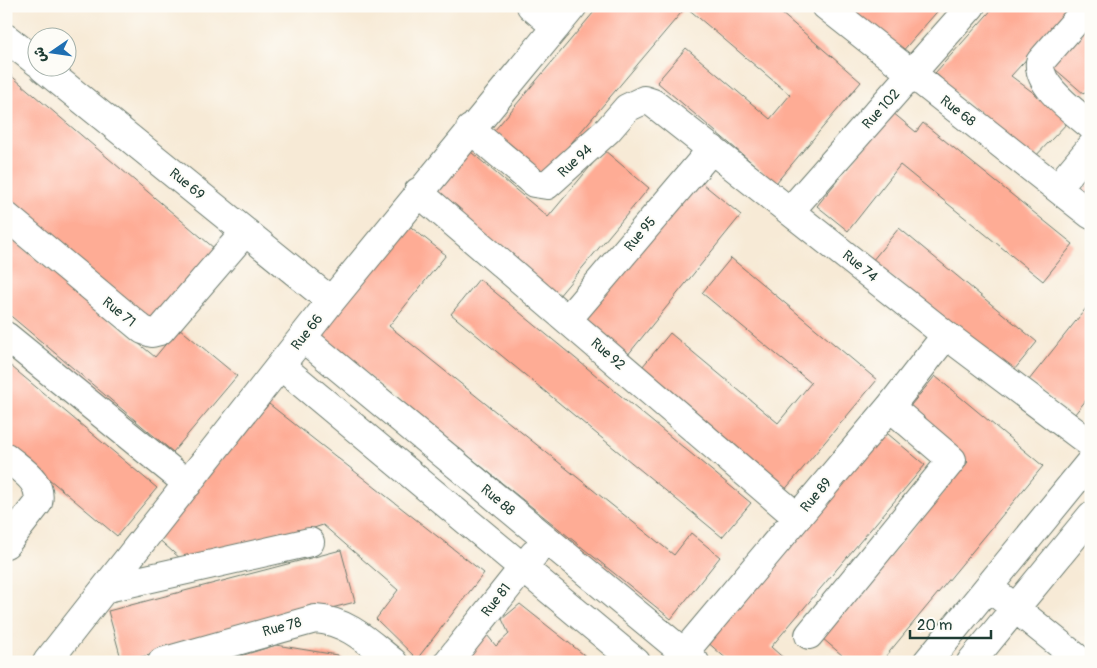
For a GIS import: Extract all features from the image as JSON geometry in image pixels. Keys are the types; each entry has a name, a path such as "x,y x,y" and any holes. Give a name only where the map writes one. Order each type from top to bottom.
{"street":[{"path":"531,6 556,27"},
{"name":"Rue 66","path":"47,662 418,192 573,6"},
{"name":"Rue 68","path":"826,6 1091,215"},
{"name":"Rue 102","path":"790,211 971,6"},
{"path":"1088,6 1040,62 1038,72 1046,84 1091,126"},
{"path":"9,45 28,57"},
{"name":"Rue 69","path":"54,78 331,301"},
{"name":"Rue 74","path":"628,108 644,100 653,103 946,335 1091,444"},
{"name":"Rue 94","path":"470,129 534,183 547,185 602,136 628,108"},
{"path":"1057,188 1091,147"},
{"name":"Rue 95","path":"568,319 712,148"},
{"name":"Rue 92","path":"418,192 797,517"},
{"name":"Rue 71","path":"6,216 122,315 142,330 152,333 160,331 245,232"},
{"name":"Rue 89","path":"685,659 797,517 890,407 946,335"},
{"path":"6,336 188,484"},
{"name":"Rue 88","path":"303,338 546,540 685,659"},
{"path":"281,366 636,662"},
{"path":"809,635 952,460 890,407"},
{"path":"6,457 38,487 38,503 6,544"},
{"path":"926,662 1091,461"},
{"path":"971,662 1016,610 1091,516"},
{"name":"Rue 81","path":"448,662 522,567 546,540"},
{"path":"107,588 310,542"},
{"path":"988,587 1082,662"},
{"name":"Rue 78","path":"162,662 315,619 332,620 350,629 393,662"}],"building":[{"path":"599,6 773,6 861,82 776,183 657,82 686,48 770,119 790,95 686,7 540,180 489,137"},
{"path":"861,6 942,6 894,61 849,20"},
{"path":"995,6 1075,6 1011,76 1070,120 1032,160 935,73"},
{"path":"1091,12 1091,86 1084,94 1048,63"},
{"path":"8,73 221,254 157,329 6,205 6,75"},
{"path":"892,112 916,132 923,123 1073,244 1043,281 900,165 848,231 817,206"},
{"path":"465,147 548,217 604,150 649,188 558,297 430,190"},
{"path":"697,179 741,215 627,356 583,320"},
{"path":"1091,179 1091,204 1078,194"},
{"path":"402,220 446,255 389,326 674,555 691,533 720,557 671,619 313,331"},
{"path":"899,228 1037,342 1010,375 872,261"},
{"path":"6,233 155,357 179,328 237,376 173,452 6,312"},
{"path":"731,258 877,380 783,492 638,372 670,333 778,423 811,383 702,293"},
{"path":"479,279 751,503 722,537 451,314"},
{"path":"1091,302 1091,394 1074,415 1029,380"},
{"path":"6,362 157,488 117,536 6,443"},
{"path":"935,376 1043,466 881,662 850,662 822,638 968,462 906,411"},
{"path":"269,404 484,573 417,659 376,619 398,590 323,525 191,568 155,536"},
{"path":"882,429 925,465 771,647 788,662 730,662 705,640"},
{"path":"341,550 355,602 122,662 108,611"},
{"path":"520,604 593,662 457,662 483,630 496,646 509,634 502,619"},
{"path":"276,645 337,655 347,662 221,662"}]}
